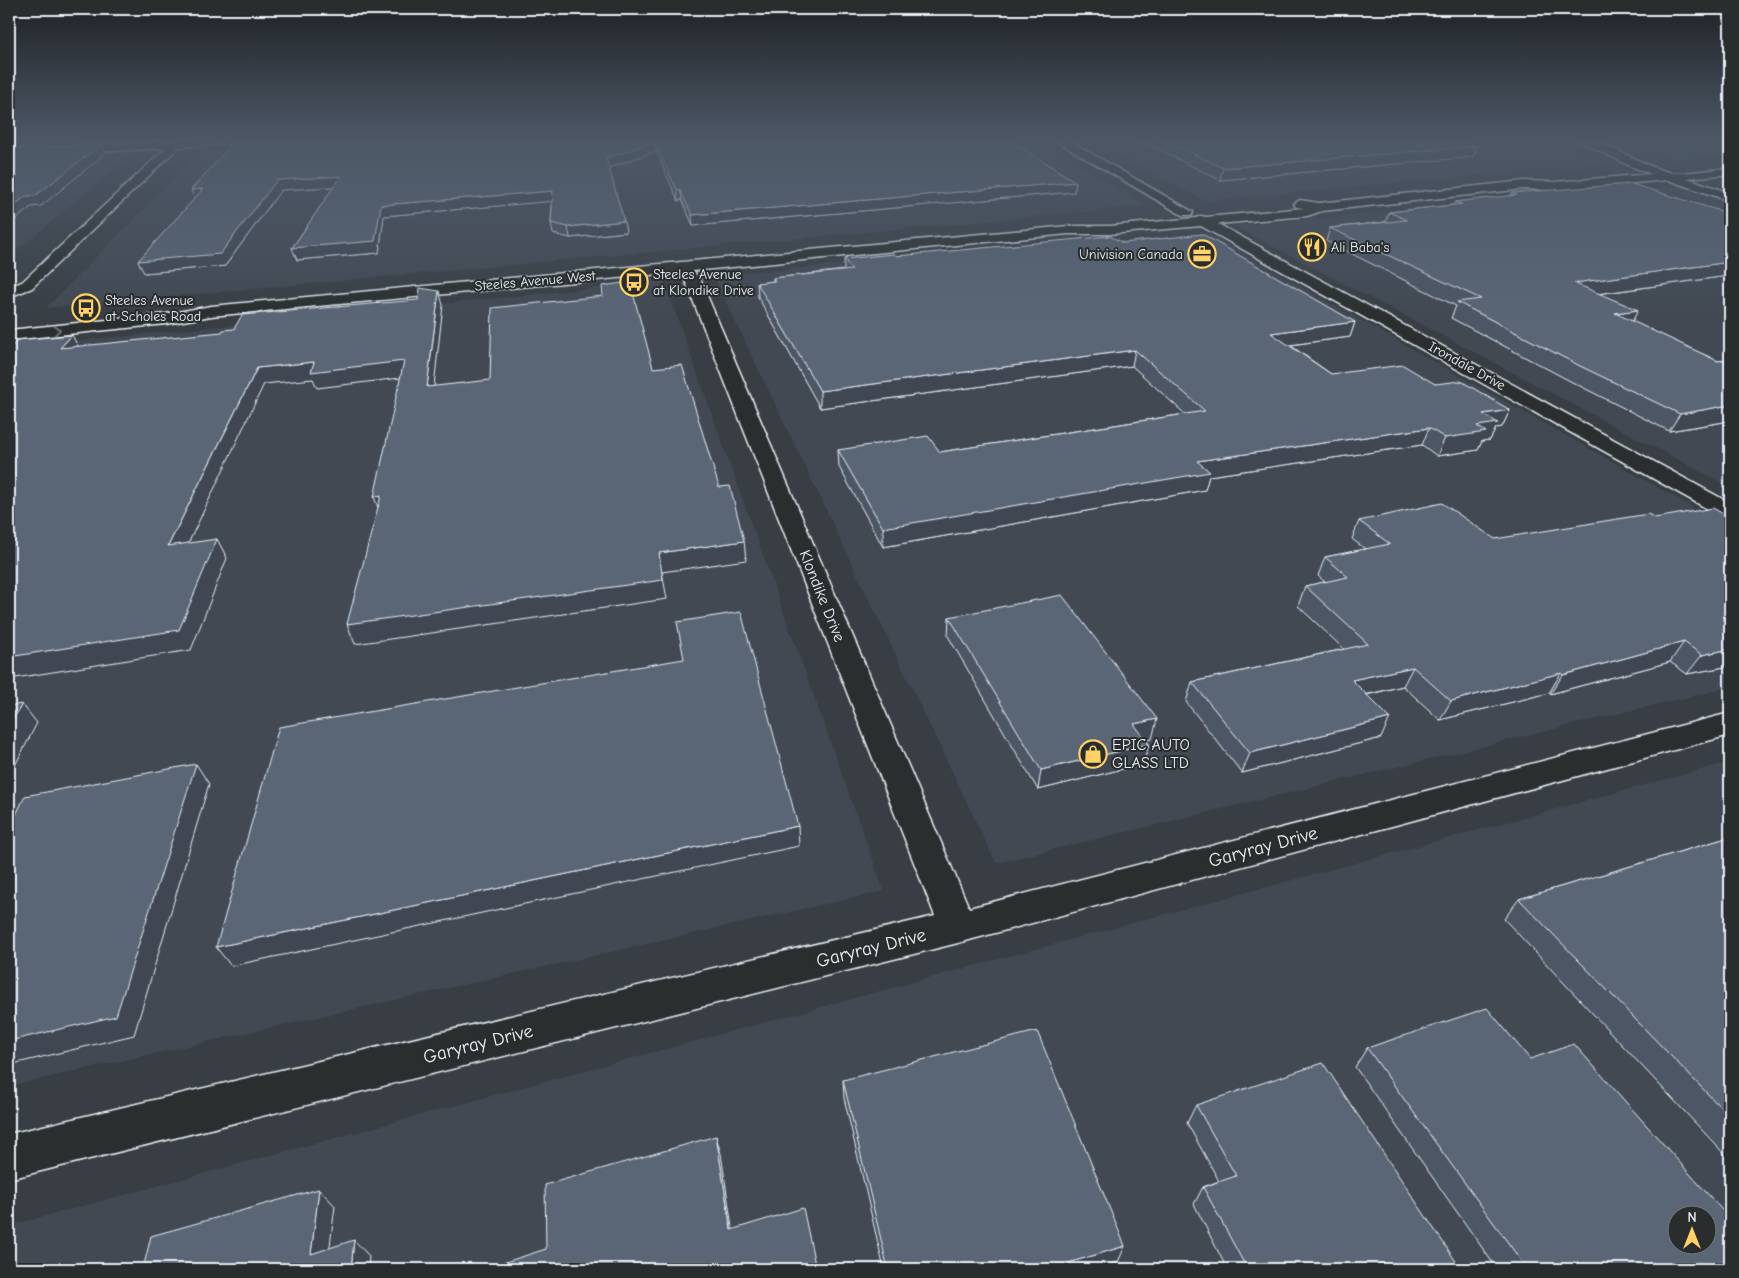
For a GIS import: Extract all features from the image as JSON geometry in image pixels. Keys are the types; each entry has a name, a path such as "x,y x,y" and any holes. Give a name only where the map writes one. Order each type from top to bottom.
{"street":[{"path":"9,292 27,285 118,199"},
{"name":"Irondale Drive","path":"1163,199 1730,512"},
{"name":"Steeles Avenue West","path":"1068,230 1097,220 1288,203 1319,207 1397,199"},
{"name":"Steeles Avenue West","path":"9,335 166,319 211,311 682,268 1068,230 1110,230 1307,212 1319,207"},
{"name":"Klondike Drive","path":"682,268 692,279 958,927"},
{"path":"21,303 32,292 27,285"},
{"name":"Steeles Avenue West","path":"9,321 179,306 211,311"},
{"name":"Garyray Drive","path":"9,1157 958,927 1730,724"}],"shaded area":[{"path":"9,199 79,199 9,257"},
{"path":"154,199 1135,199 1147,206 46,308"},
{"path":"1201,199 1231,199 1206,201"},
{"path":"1538,199 1717,199 1730,203 1730,487 1234,226"},
{"path":"1208,234 1730,528 1730,687 996,863 713,275"},
{"path":"664,281 884,891 9,1086 9,348"},
{"path":"1730,762 1730,1269 9,1269 9,1226"}],"building":[{"path":"9,199 23,199 9,210"},
{"path":"194,199 263,199 220,254 138,261"},
{"path":"326,199 459,199 381,205 375,241 292,248"},
{"path":"553,199 618,199 624,221 568,227 551,223"},
{"path":"684,199 882,199 692,215"},
{"path":"1485,199 1680,199 1730,214 1730,262 1574,283 1638,310 1615,313 1718,361 1730,359 1730,405 1680,414 1580,366 1457,302 1481,299 1330,228 1407,220 1389,212 1462,204 1455,202"},
{"path":"1202,234 1355,322 1271,333 1331,374 1403,365 1435,384 1461,381 1510,410 1483,414 1498,423 1477,426 1486,432 1445,438 1429,428 1197,461 1210,472 883,528 838,450 928,436 940,452 1205,411 1135,350 820,391 757,283 775,281 773,278 852,270 844,259 894,254 897,256 1110,236 1123,243"},
{"path":"630,282 653,368 682,365 719,487 730,486 744,541 659,553 663,580 347,624 381,496 374,497 404,361 311,372 314,362 257,368 168,546 217,539 179,630 9,657 9,349 18,340 72,335 60,348 222,332 223,330 234,329 242,315 418,300 420,288 439,291 427,387 490,380 492,308 603,296 602,286"},
{"path":"1442,503 1495,539 1648,514 1655,518 1713,508 1730,518 1730,649 1702,655 1684,642 1563,675 1561,673 1451,701 1413,667 1352,680 1390,718 1250,753 1192,682 1368,644 1305,586 1348,577 1325,557 1390,544 1359,521"},
{"path":"1062,595 1157,719 1134,724 1149,744 1041,770 949,617"},
{"path":"741,612 798,826 216,947 279,727 684,659 677,622"},
{"path":"22,704 9,726 9,706"},
{"path":"196,764 116,1016 9,1041 9,829 25,796"},
{"path":"1730,837 1730,1117 1519,899"},
{"path":"1487,1008 1530,1059 1574,1044 1730,1219 1730,1269 1527,1269 1367,1048"},
{"path":"1037,1031 1125,1246 1048,1269 888,1269 843,1080"},
{"path":"1323,1063 1461,1269 1247,1269 1203,1187 1236,1176 1196,1105"},
{"path":"716,1136 731,1230 803,1208 816,1269 487,1269 546,1249 545,1185"},
{"path":"319,1189 311,1254 354,1240 351,1269 143,1269 151,1236"}],"place":[{"name":"Ali Baba's","path":"1312,247"},
{"name":"Univision Canada","path":"1202,254"},
{"name":"Steeles Avenue at Klondike Drive","path":"634,282"},
{"name":"Steeles Avenue at Scholes Road","path":"86,308"},
{"name":"EPIC AUTO GLASS LTD","path":"1093,754"}]}
